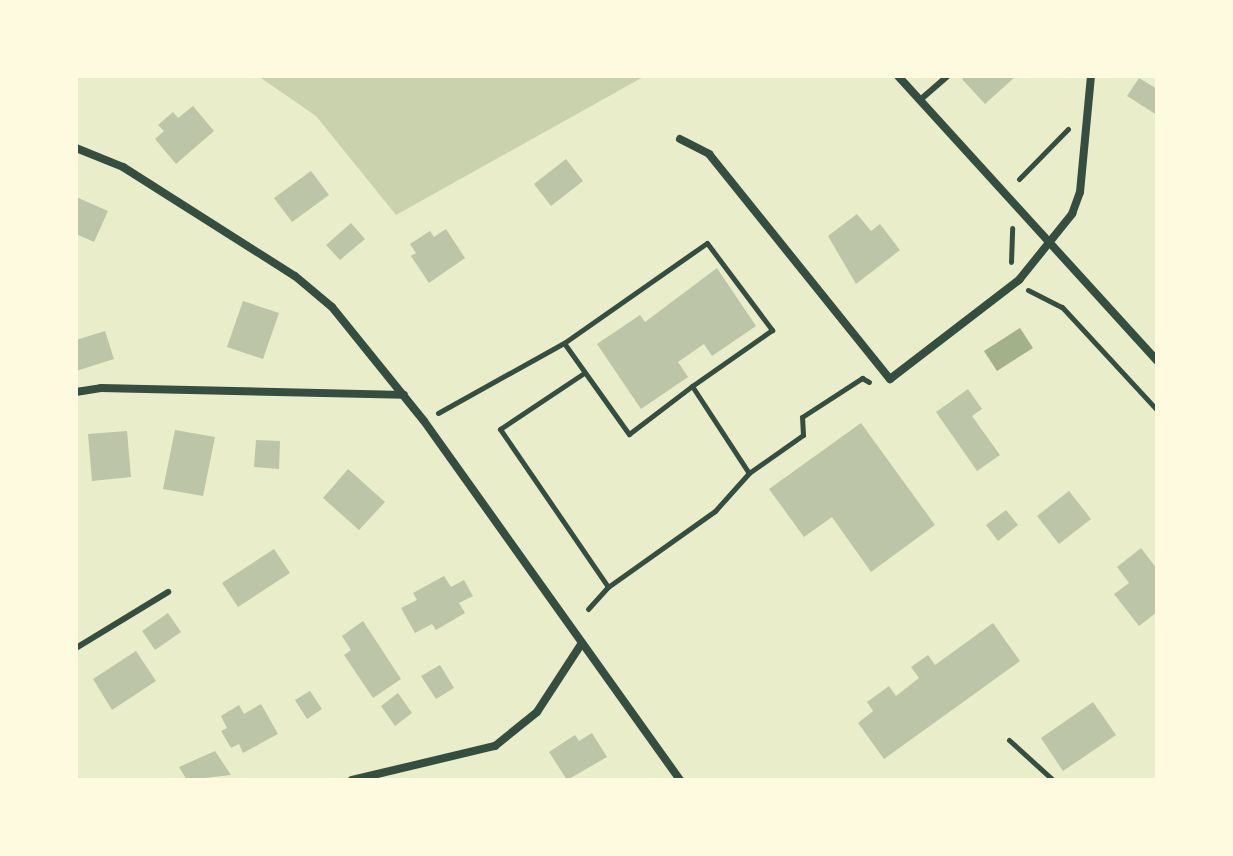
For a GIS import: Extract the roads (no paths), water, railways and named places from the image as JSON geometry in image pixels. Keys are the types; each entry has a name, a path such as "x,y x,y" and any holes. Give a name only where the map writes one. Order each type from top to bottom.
{"street":[{"path":"898,76 1157,361"},
{"path":"680,139 709,154 890,379 1019,280 1072,214 1080,192 1091,76"},
{"path":"76,148 123,167 295,276 360,337 424,421 680,780"},
{"path":"76,392 101,388 404,395"},
{"path":"352,780 495,746 537,712 582,643"}],"lane":[{"path":"920,100 948,76"},
{"path":"76,648 168,592"}]}
